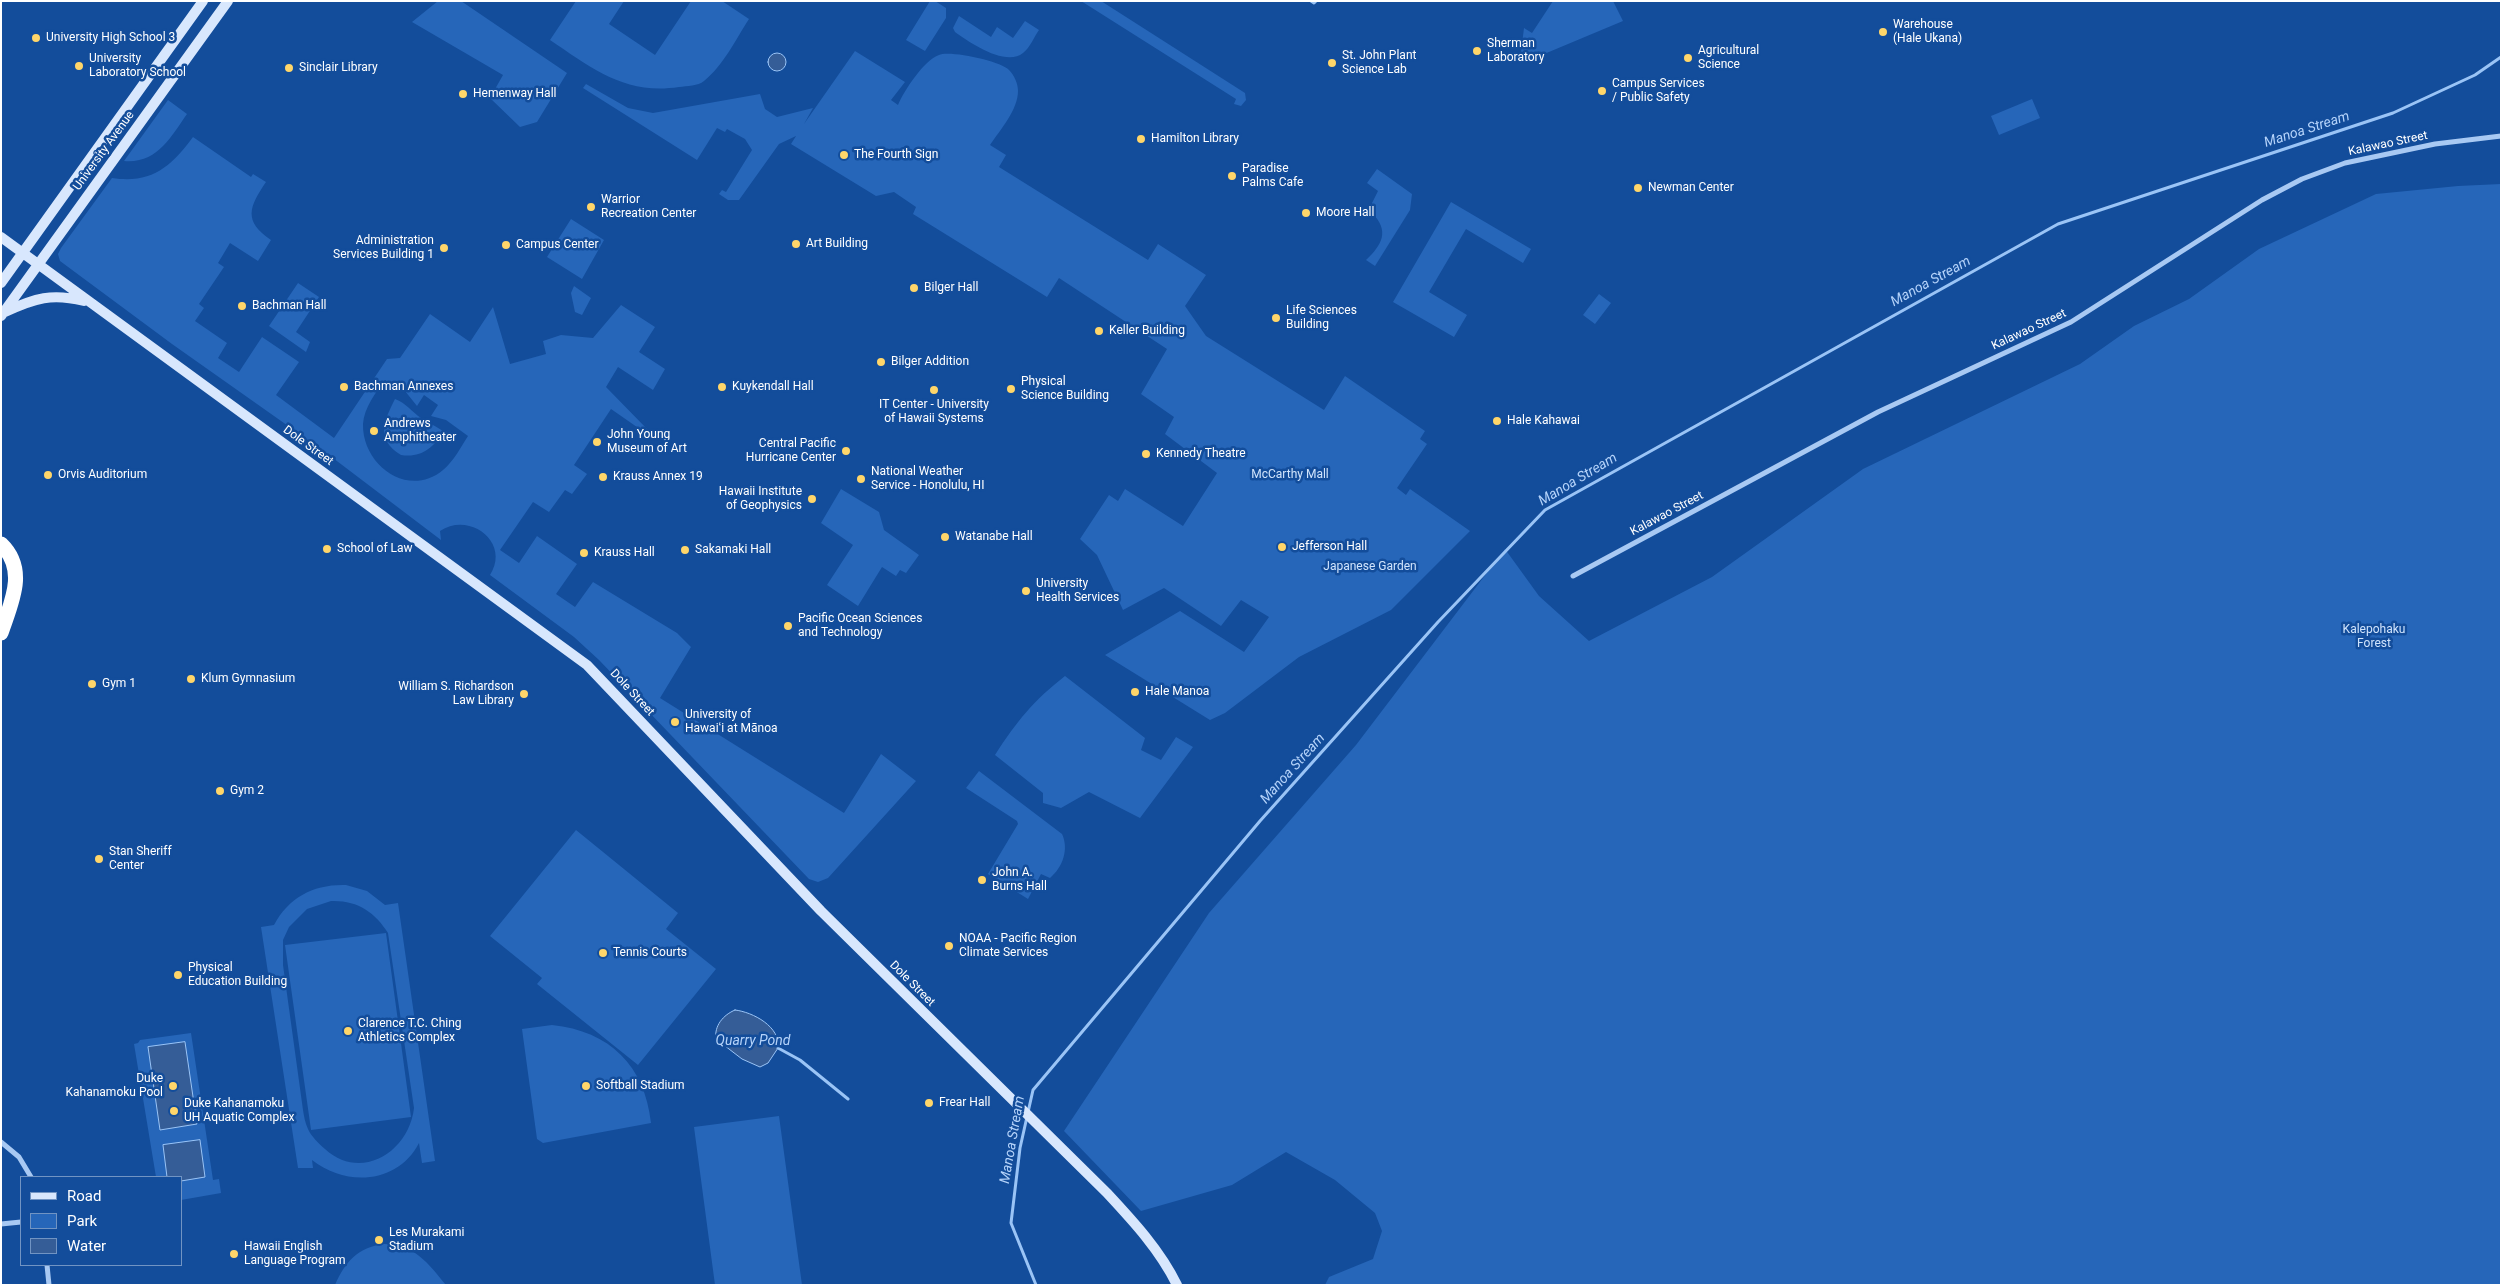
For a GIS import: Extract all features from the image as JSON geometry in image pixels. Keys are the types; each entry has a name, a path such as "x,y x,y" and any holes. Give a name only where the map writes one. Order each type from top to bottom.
{"highway":[{"path":"1,544 15,564 17,580 1,633"}],"street":[{"name":"University Avenue","path":"1,282 203,1"},
{"name":"University Avenue","path":"2,315 228,1"},
{"name":"Kalawao Street","path":"1573,576 1878,412 2071,322 2262,200 2302,179 2345,163 2435,144 2501,136"},
{"name":"Dole Street","path":"1,237 587,664 821,911 1064,1149 1137,1226 1171,1272 1177,1285"},
{"path":"2,315 36,299 49,297 65,296 88,302"},
{"path":"1,1142 19,1157 30,1176"},
{"path":"1,1224 20,1222"},
{"path":"47,1266 49,1285"}],"green space":[{"path":"438,1 461,1 567,73 537,122 520,127 490,98 503,75 412,22"},
{"path":"576,1 624,1 609,24 655,55 691,1 722,1 749,19 723,60 702,83 660,88 642,87 626,83 595,70 550,40"},
{"path":"930,1 935,1 946,8 946,18 925,51 906,40"},
{"path":"1081,1 1101,1 1245,93 1246,100 1241,106 1234,104 1236,99"},
{"path":"1553,1 1613,1 1623,21 1525,62 1521,52 1524,28 1532,33"},
{"path":"959,16 991,37 997,27 1013,38 1025,21 1039,30 1023,53 1016,57 1007,57 988,52 955,32 953,28"},
{"name":"McCarthy Mall","path":"855,51 905,82 891,100 898,105 921,69 939,55 953,54 975,57 996,63 1009,70 1016,82 1017,98 1008,120 990,145 1006,155 999,167 1148,260 1158,244 1206,275 1185,306 1206,336 1324,410 1345,376 1425,431 1420,439 1427,444 1397,488 1406,495 1410,489 1470,531 1391,610 1299,657 1225,713 1210,720 1105,655 1180,611 1244,652 1269,617 1241,600 1221,626 1164,588 1123,610 1097,555 1080,539 1109,495 1118,501 1125,489 1183,526 1217,473 1165,434 1174,417 1141,394 1167,349 1059,278 1047,297 913,214 916,207 894,192 876,196 791,144 796,136 779,144 739,200 728,200 719,194 722,190 726,192 752,150 745,139 727,129 725,132 717,128 697,160 583,88 586,84 628,108 653,113 760,94 765,109 777,117 813,108 804,124"},
{"path":"2032,99 2040,118 1999,135 1991,116"},
{"path":"168,100 187,114 169,140 154,154 146,158 136,161 124,161"},
{"path":"193,137 251,177 253,174 266,182 256,199 252,213 256,226 271,240 258,261 230,243 218,263 224,267 199,304 204,308 195,321 227,343 218,358 239,372 262,337 299,362 276,395 334,438 387,359 400,358 430,314 470,342 493,307 510,364 546,354 543,341 561,335 593,338 621,305 655,327 639,352 665,369 653,390 618,367 606,387 648,430 647,434 611,409 574,465 587,474 572,494 565,490 549,512 533,502 500,550 519,563 537,536 577,564 556,594 575,607 593,582 677,633 691,647 660,698 844,813 881,754 916,781 828,878 818,882 809,879 599,660 574,637 490,575 495,563 495,552 491,542 484,534 475,528 463,525 452,526 440,531 441,540 325,452 172,344 60,261 58,254 61,248 112,178 126,179 149,176 168,165","holes":["385,380 401,391 405,391 417,406 424,395 438,405 431,416 446,420 468,436 447,467 429,478 416,481 402,479 390,473 370,453 365,439 363,424 366,412 371,400"]},
{"path":"1377,169 1412,194 1410,210 1375,266 1366,260 1380,243 1382,232 1378,220 1372,213 1372,203 1378,191 1367,183"},
{"name":"Kalepohaku Forest","path":"2501,184 2501,1285 1325,1285 1329,1277 1373,1259 1382,1231 1375,1213 1335,1180 1286,1152 1232,1185 1141,1211 1064,1131 1209,913 1356,745 1505,549 1539,596 1589,641 1712,577 1863,469 2080,364 2134,326 2189,299 2259,249 2376,194"},
{"path":"1451,202 1531,249 1523,263 1466,229 1429,292 1467,315 1454,337 1393,302"},
{"path":"571,219 604,240 582,279 547,257"},
{"path":"298,283 319,297 296,332 310,342 306,352 269,326"},
{"path":"574,286 591,298 582,315 575,312 571,293"},
{"path":"1599,294 1611,303 1595,324 1583,315"},
{"path":"395,399 444,432 426,451 415,455 401,455 388,443 384,429 385,422"},
{"path":"841,489 879,512 884,530 919,555 906,573 900,570 896,576 882,567 858,606 827,585 853,545 821,523"},
{"path":"1065,676 1145,738 1141,750 1161,760 1176,737 1193,747 1140,818 1089,792 1061,808 1043,803 1043,793 995,755 1026,712"},
{"path":"979,771 1062,834 1065,846 1064,858 1055,874 1050,878 1041,874 1028,899 988,874 1018,824 1017,821 966,788"},
{"name":"Tennis Courts","path":"576,830 678,913 666,929 716,969 638,1065 537,984 542,978 490,936"},
{"path":"334,885 346,885 367,891 385,905 398,903 435,1161 422,1163 419,1143 410,1157 398,1167 385,1174 370,1177 340,1174 325,1169 312,1160 313,1168 298,1168 261,927 274,925 287,907 304,894","holes":["331,901 357,905 371,913 388,933 414,1108 410,1124 403,1138 393,1149 381,1157 368,1162 353,1163 339,1159 325,1149 307,1127 283,965 283,940 289,927 307,909"]},
{"name":"Clarence T.C. Ching Athletics Complex","path":"386,933 411,1117 311,1130 285,945"},
{"name":"Softball Stadium","path":"552,1025 591,1035 621,1055 641,1084 651,1123 543,1143 537,1139 522,1029"},
{"name":"Duke Kahanamoku UH Aquatic Complex","path":"191,1033 213,1180 219,1179 221,1193 182,1200 182,1176 156,1176 134,1044 140,1040"},
{"path":"779,1116 802,1285 715,1285 694,1127"},
{"path":"384,1244 404,1247 420,1256 446,1285 335,1285 343,1269 353,1257 367,1248"}],"water":[{"path":"777,53 783,56 786,62 783,68 777,71 771,68 768,62 771,56"},
{"name":"Quarry Pond","path":"735,1010 757,1017 775,1033 778,1040 778,1048 768,1063 760,1067 742,1059 716,1039 716,1030 720,1021"},
{"name":"Duke Kahanamoku Pool","path":"185,1042 197,1124 160,1130 148,1047"},
{"path":"200,1140 205,1177 182,1181 182,1176 167,1176 163,1145"}],"waterway":[{"path":"1311,1 1314,3 1316,1"},
{"name":"Manoa Stream","path":"1036,1285 1011,1223 1020,1148 1033,1090 1260,821 1438,622 1545,510 2058,224 2393,113 2475,75 2501,57"},
{"path":"778,1048 800,1060 848,1099"}],"place":[{"name":"Warehouse (Hale Ukana)","path":"1883,32"},
{"name":"University High School 3","path":"36,38"},
{"name":"Sherman Laboratory","path":"1477,51"},
{"name":"Agricultural Science","path":"1688,58"},
{"name":"St. John Plant Science Lab","path":"1332,63"},
{"name":"University Laboratory School","path":"79,66"},
{"name":"Sinclair Library","path":"289,68"},
{"name":"Campus Services / Public Safety","path":"1602,91"},
{"name":"Hemenway Hall","path":"463,94"},
{"name":"Hamilton Library","path":"1141,139"},
{"name":"The Fourth Sign","path":"844,155"},
{"name":"Paradise Palms Cafe","path":"1232,176"},
{"name":"Newman Center","path":"1638,188"},
{"name":"Warrior Recreation Center","path":"591,207"},
{"name":"Moore Hall","path":"1306,213"},
{"name":"Art Building","path":"796,244"},
{"name":"Campus Center","path":"506,245"},
{"name":"Administration Services Building 1","path":"444,248"},
{"name":"Bilger Hall","path":"914,288"},
{"name":"Bachman Hall","path":"242,306"},
{"name":"Life Sciences Building","path":"1276,318"},
{"name":"Keller Building","path":"1099,331"},
{"name":"Bilger Addition","path":"881,362"},
{"name":"Bachman Annexes","path":"344,387"},
{"name":"Kuykendall Hall","path":"722,387"},
{"name":"Physical Science Building","path":"1011,389"},
{"name":"IT Center - University of Hawaii Systems","path":"934,390"},
{"name":"Hale Kahawai","path":"1497,421"},
{"name":"Andrews Amphitheater","path":"374,431"},
{"name":"John Young Museum of Art","path":"597,442"},
{"name":"Central Pacific Hurricane Center","path":"846,451"},
{"name":"Kennedy Theatre","path":"1146,454"},
{"name":"Orvis Auditorium","path":"48,475"},
{"name":"Krauss Annex 19","path":"603,477"},
{"name":"National Weather Service - Honolulu, HI","path":"861,479"},
{"name":"Hawaii Institute of Geophysics","path":"812,499"},
{"name":"Watanabe Hall","path":"945,537"},
{"name":"Jefferson Hall","path":"1282,547"},
{"name":"School of Law","path":"327,549"},
{"name":"Sakamaki Hall","path":"685,550"},
{"name":"Krauss Hall","path":"584,553"},
{"name":"University Health Services","path":"1026,591"},
{"name":"Pacific Ocean Sciences and Technology","path":"788,626"},
{"name":"Klum Gymnasium","path":"191,679"},
{"name":"Gym 1","path":"92,684"},
{"name":"Hale Manoa","path":"1135,692"},
{"name":"William S. Richardson Law Library","path":"524,694"},
{"name":"University of Hawaiʻi at Mānoa","path":"675,722"},
{"name":"Gym 2","path":"220,791"},
{"name":"Stan Sheriff Center","path":"99,859"},
{"name":"John A. Burns Hall","path":"982,880"},
{"name":"NOAA - Pacific Region Climate Services","path":"949,946"},
{"name":"Tennis Courts","path":"603,953"},
{"name":"Physical Education Building","path":"178,975"},
{"name":"Clarence T.C. Ching Athletics Complex","path":"348,1031"},
{"name":"Duke Kahanamoku Pool","path":"173,1086"},
{"name":"Softball Stadium","path":"586,1086"},
{"name":"Frear Hall","path":"929,1103"},
{"name":"Duke Kahanamoku UH Aquatic Complex","path":"174,1111"},
{"name":"Les Murakami Stadium","path":"379,1240"},
{"name":"Hawaii English Language Program","path":"234,1254"}],"park label":[{"name":"Japanese Garden","path":"1370,567"}]}
